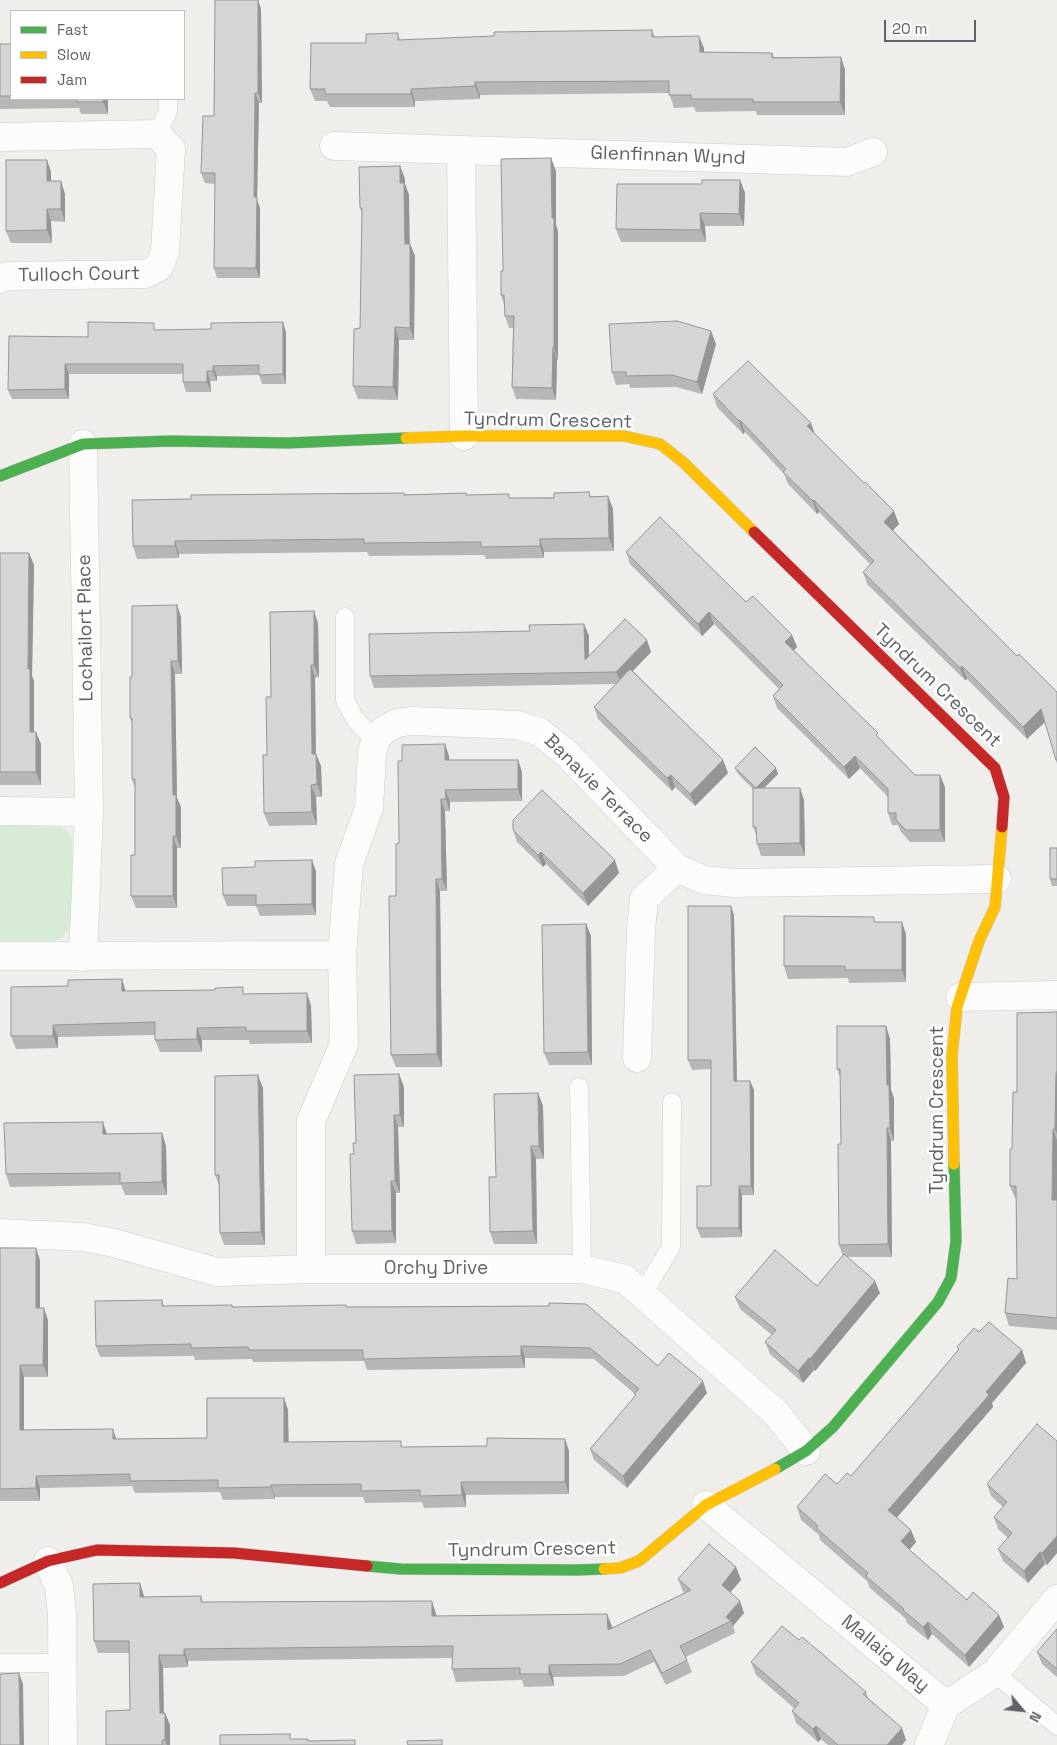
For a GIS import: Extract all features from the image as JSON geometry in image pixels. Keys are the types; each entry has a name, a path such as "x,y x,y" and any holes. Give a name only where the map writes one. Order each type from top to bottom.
{"street":[{"path":"0,136 157,134"},
{"name":"Tulloch Court","path":"0,279 7,276 146,274 160,267 165,252 171,149 157,134"},
{"name":"Glenfinnan Wynd","path":"334,146 847,162 873,152"},
{"path":"461,150 464,436"},
{"name":"Tyndrum Crescent","path":"0,476 83,444 170,441 288,443 464,436 624,436 660,444 682,462 995,768 1004,797 995,907 979,942 957,1007 952,1056 956,1241 951,1278 938,1302 922,1322 833,1427 806,1451 706,1505 639,1561 620,1568 576,1570 401,1569 234,1553 97,1550 48,1561 0,1584"},
{"name":"Lochailort Place","path":"83,444 89,812 83,957"},
{"name":"Banavie Terrace","path":"375,740 384,730 397,723 411,721 516,725 540,732 566,754 677,868 704,880 734,883 997,879"},
{"path":"311,1269 311,1121 344,1044 342,955 349,864 369,808 372,753 375,740"},
{"path":"0,811 89,812"},
{"path":"637,1058 640,929 644,899 677,868"},
{"path":"0,956 342,955"},
{"path":"960,997 1057,995"},
{"name":"Orchy Drive","path":"0,1233 83,1237 217,1272 311,1269 582,1269 625,1279 777,1414 806,1451"},
{"name":"Mallaig Way","path":"706,1505 946,1705 995,1673 1057,1599"},
{"path":"48,1561 59,1586 62,1614 63,1745"},
{"path":"929,1745 946,1705"}],"lane":[{"path":"157,134 168,111 168,100"},
{"path":"345,617 345,700 354,719 375,740"},
{"path":"579,1087 582,1269"},
{"path":"642,1295 670,1247 672,1102"},
{"path":"0,1663 62,1663"},
{"path":"995,1673 1057,1726"}],"green space":[{"path":"0,824 61,827 72,838 73,918 70,928 62,938 54,941 0,941"}],"building":[{"path":"215,0 258,0 258,93 255,93 254,197 257,197 256,268 214,268 215,173 201,173 203,116 214,116"},
{"path":"652,30 652,37 699,36 700,52 772,53 772,58 841,57 840,102 753,102 753,99 691,99 691,95 669,95 669,81 475,82 475,86 411,89 411,94 325,94 325,89 310,89 311,43 366,43 366,34 398,33 398,40 494,36 494,32"},
{"path":"0,44 10,44 10,96 0,96"},
{"path":"77,100 103,100 103,102 77,102"},
{"path":"551,158 552,218 554,218 554,347 552,388 512,387 514,316 505,316 504,295 501,295 501,271 503,271 501,159"},
{"path":"6,160 47,160 47,181 61,181 61,209 47,209 47,230 6,231"},
{"path":"400,166 400,183 404,183 405,244 410,244 410,328 395,327 393,387 353,386 354,329 360,328 362,208 360,208 359,167"},
{"path":"702,180 740,180 739,214 700,213 701,230 616,229 617,184 702,184"},
{"path":"677,321 711,331 697,382 672,375 626,376 626,372 612,372 609,324"},
{"path":"88,322 154,323 154,330 211,329 211,323 283,322 283,374 259,375 259,365 213,366 213,371 207,371 207,382 183,382 183,364 65,364 65,389 8,390 9,336 88,337"},
{"path":"748,361 811,423 807,426 894,511 884,522 1017,656 1019,654 1057,692 1057,760 1041,709 1023,727 962,666 960,668 863,572 874,561 814,500 783,472 786,469 713,394"},
{"path":"589,492 590,497 608,496 609,538 540,539 540,546 481,547 481,542 364,543 364,539 175,541 175,546 133,546 132,500 191,499 191,495 404,493 404,495 509,494 509,498 554,498 554,493"},
{"path":"660,517 746,602 753,596 792,635 785,642 878,733 876,735 915,775 940,775 940,830 906,830 896,820 896,813 888,813 888,789 855,756 844,767 773,696 783,685 709,612 698,624 626,552"},
{"path":"0,553 29,553 28,669 30,669 30,732 36,732 36,772 0,772"},
{"path":"177,605 178,661 171,661 173,795 176,795 176,836 173,836 173,896 131,896 131,855 135,855 135,779 132,779 132,718 130,718 132,606"},
{"path":"314,611 314,665 311,665 312,754 316,754 317,784 311,785 312,812 264,813 263,755 267,755 266,697 271,697 270,612"},
{"path":"625,619 647,640 616,672 370,676 369,634 530,631 529,625 584,624 585,660"},
{"path":"630,669 723,760 690,794 671,775 667,778 594,707"},
{"path":"445,744 445,760 518,760 518,789 445,790 446,799 441,799 442,879 436,879 437,1054 391,1055 389,896 396,896 396,844 399,843 398,761 402,761 402,745"},
{"path":"755,747 776,768 756,788 735,768"},
{"path":"753,788 800,788 800,843 757,844 756,827 753,827"},
{"path":"542,790 615,860 583,893 541,852 538,855 513,830 513,820"},
{"path":"1050,848 1057,848 1057,879 1050,879"},
{"path":"312,860 312,904 256,905 256,895 223,895 222,868 255,867 255,861"},
{"path":"688,906 731,906 734,1081 750,1081 751,1186 739,1186 739,1228 697,1228 697,1186 711,1186 711,1060 688,1060"},
{"path":"784,916 874,917 874,922 902,922 902,970 845,970 845,966 784,966"},
{"path":"586,924 588,1052 544,1053 542,925"},
{"path":"122,979 122,991 215,990 215,988 243,987 243,994 307,993 307,1031 246,1031 246,1027 197,1028 197,1039 155,1040 155,1022 53,1025 53,1036 11,1036 11,987 68,986 68,980"},
{"path":"1057,1012 1057,1072 1055,1129 1053,1129 1052,1200 1057,1200 1057,1318 1005,1313 1008,1278 1017,1279 1016,1186 1010,1186 1010,1149 1012,1149 1013,1092 1017,1092 1017,1013"},
{"path":"837,1026 886,1026 890,1128 887,1128 888,1244 839,1245 838,1144 841,1144 840,1069 837,1069"},
{"path":"399,1074 400,1115 394,1115 395,1181 391,1181 392,1231 352,1231 350,1154 354,1154 353,1143 356,1143 354,1075"},
{"path":"258,1075 261,1232 220,1233 219,1175 215,1175 215,1076"},
{"path":"538,1093 539,1146 531,1146 533,1231 490,1232 489,1177 496,1177 494,1094"},
{"path":"103,1122 103,1134 162,1133 162,1182 120,1183 120,1173 6,1174 4,1123"},
{"path":"0,1248 36,1248 36,1308 44,1308 43,1365 20,1365 20,1430 113,1429 113,1439 207,1438 207,1398 284,1398 284,1442 401,1441 401,1447 487,1446 487,1438 565,1439 565,1482 461,1482 462,1495 420,1496 420,1490 361,1491 361,1484 271,1485 271,1487 218,1488 218,1480 130,1481 130,1474 36,1476 36,1488 0,1489"},
{"path":"775,1250 817,1286 844,1254 875,1281 798,1371 765,1342 776,1330 735,1297"},
{"path":"162,1300 162,1306 232,1305 232,1307 346,1305 346,1307 549,1306 549,1303 586,1304 658,1366 669,1353 703,1381 623,1476 590,1449 639,1389 590,1348 521,1346 521,1356 363,1359 363,1350 249,1350 248,1347 191,1348 191,1344 96,1346 95,1301"},
{"path":"989,1322 1022,1350 986,1392 989,1395 888,1510 911,1530 901,1541 913,1553 967,1600 973,1592 999,1615 965,1655 928,1622 923,1627 903,1610 866,1576 868,1573 816,1528 818,1526 797,1507 825,1474 837,1484 847,1473 851,1476 959,1349 957,1347 974,1328 979,1332"},
{"path":"1037,1424 1057,1441 1057,1536 1024,1571 998,1549 1012,1533 994,1517 1007,1502 987,1484"},
{"path":"709,1544 736,1567 722,1585 740,1601 726,1617 731,1621 680,1646 687,1660 662,1673 650,1650 620,1664 549,1665 549,1674 520,1674 520,1668 452,1669 453,1646 184,1649 184,1655 159,1655 160,1713 165,1713 165,1740 162,1740 162,1745 106,1745 106,1711 130,1710 129,1641 94,1641 93,1584 140,1583 140,1597 201,1596 201,1602 432,1601 432,1616 607,1614 608,1630 691,1590 678,1579"},
{"path":"782,1626 799,1640 802,1637 820,1652 866,1692 863,1694 902,1728 887,1745 838,1745 816,1726 813,1729 792,1711 799,1703 751,1662"},
{"path":"1057,1629 1057,1669 1037,1652"},
{"path":"19,1673 20,1745 0,1745 0,1674"},
{"path":"290,1734 290,1739 308,1739 308,1741 355,1740 355,1745 220,1745 220,1735"},
{"path":"442,1740 442,1745 408,1745 407,1741"}],"traffic: fast":[{"path":"0,476 83,444 170,441 288,443 406,438"},
{"path":"775,1469 806,1451 833,1427 938,1302 951,1278 956,1241 954,1164"},
{"path":"367,1566 401,1569 604,1569"}],"traffic: slow":[{"path":"406,438 624,436 660,444 683,462 754,532"},
{"path":"954,1164 952,1056 957,1007 979,941 995,907 1002,827"},
{"path":"604,1569 620,1568 639,1561 706,1505 775,1469"}],"traffic: jam":[{"path":"754,532 995,768 1004,797 1002,827"},
{"path":"0,1583 48,1561 97,1550 234,1553 367,1566"}]}
